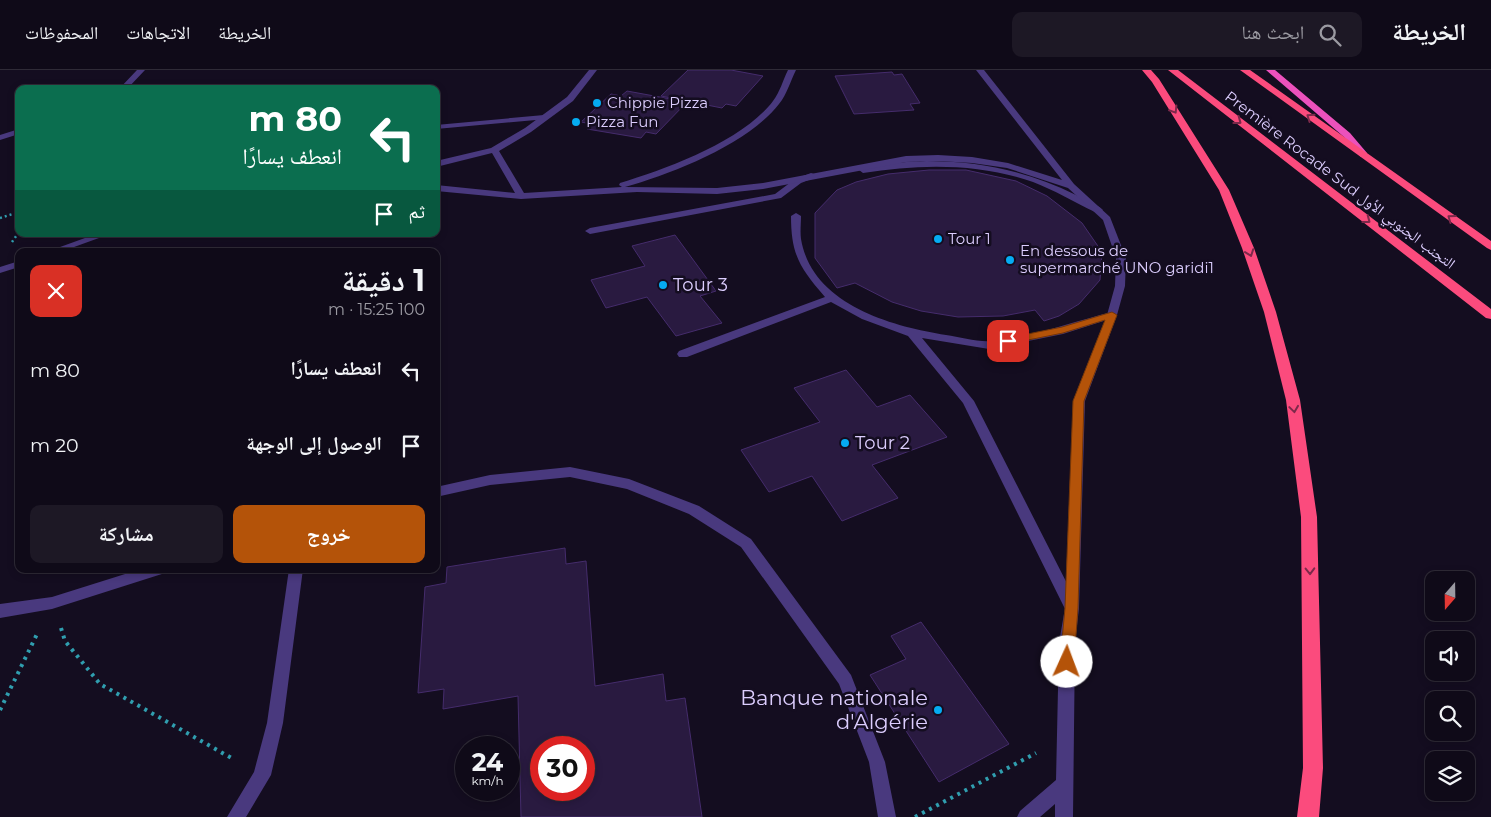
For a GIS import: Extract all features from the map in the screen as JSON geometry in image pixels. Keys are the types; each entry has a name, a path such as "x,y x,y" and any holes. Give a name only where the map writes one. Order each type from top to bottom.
{"highway":[{"path":"1146,70 1156,81 1224,190 1248,248 1270,312 1292,400 1309,516 1313,768 1308,817"},
{"name":"Première Rocade Sud التجنب الجنوبي الأول","path":"1172,70 1491,315"},
{"name":"Première Rocade Sud التجنب الجنوبي الأول","path":"1244,70 1491,246"},
{"path":"1270,70 1347,136 1364,155"}],"street":[{"path":"127,85 140,70"},
{"path":"440,163 494,150 528,130 570,99 593,70"},
{"path":"573,194 620,186 663,173 699,158 731,141 762,117 781,96 792,70"},
{"path":"980,70 1071,186 1107,219 1121,258 1120,286 1112,315 1079,401 1072,608 1067,643 1064,817"},
{"path":"440,127 544,118"},
{"path":"0,138 15,132"},
{"path":"494,150 521,196"},
{"path":"440,188 521,196 637,189 717,191 763,186 807,176 906,159 938,158 972,160 1008,166 1071,186"},
{"path":"590,231 778,196 807,176 838,174 903,163 935,162 975,166 1028,178 1098,210"},
{"path":"796,216 796,239 808,270 832,298 866,317 912,333 989,345 1063,330 1112,315"},
{"path":"63,248 96,237"},
{"path":"0,270 15,265"},
{"path":"683,354 832,298"},
{"path":"912,333 968,401 1072,608"},
{"path":"440,491 490,480 570,472 629,484 694,510 746,543 845,680 878,762 887,817"},
{"path":"0,611 52,603 147,573"},
{"path":"236,817 262,774 274,723 295,573"},
{"path":"1026,817 1064,785"}],"path":[{"path":"0,218 15,213"},
{"path":"0,710 52,603"},
{"path":"52,603 65,641 100,684 262,774"},
{"path":"915,817 1066,736"}],"building":[{"path":"688,70 731,70 763,76 736,106 726,104 722,108 661,96"},
{"path":"892,72 894,75 902,74 920,103 910,104 914,110 854,114 835,76"},
{"path":"627,91 687,102 656,134 646,132 641,138 587,129 592,124 581,122 611,94 621,96"},
{"path":"929,170 966,170 1016,181 1047,196 1082,223 1102,252 1100,280 1079,304 1059,316 1044,321 1035,310 1003,316 958,317 921,311 892,302 855,283 837,288 815,258 815,213 837,190 856,182 888,174"},
{"name":"Tour 3","path":"675,235 716,291 700,296 722,323 676,336 647,297 606,308 591,280 645,266 632,246"},
{"name":"Tour 2","path":"846,370 877,407 910,395 947,437 872,465 898,498 842,521 812,476 769,492 741,450 820,422 794,388"},
{"path":"565,548 566,564 586,561 595,686 663,674 666,701 685,698 702,817 521,817 518,696 443,709 444,689 418,693 425,587 446,583 447,567"},
{"name":"Banque nationale d'Algérie","path":"921,622 1009,744 939,782 870,675 906,659 891,636"}],"place":[{"name":"Chippie Pizza","path":"597,103"},
{"name":"Pizza Fun","path":"576,122"},
{"name":"Tour 1","path":"938,239"},
{"name":"En dessous de supermarché UNO garidi1","path":"1010,260"},
{"name":"Tour 3","path":"663,285"},
{"name":"Tour 2","path":"845,443"},
{"name":"Banque nationale d'Algérie","path":"938,710"}],"route":[{"path":"1008,341 1063,330 1112,315 1079,401 1072,608 1067,643 1067,662"}]}
